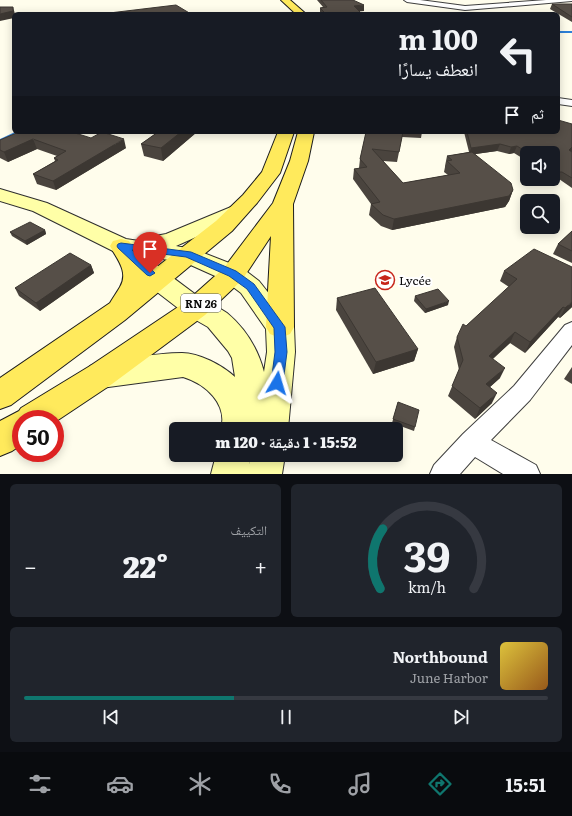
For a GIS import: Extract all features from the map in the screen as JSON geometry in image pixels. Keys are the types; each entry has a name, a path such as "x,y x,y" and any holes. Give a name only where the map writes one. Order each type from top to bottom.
{"main road":[{"path":"285,0 290,12"},
{"path":"285,0 299,12"},
{"path":"0,395 116,313 224,226 271,173 285,134"},
{"name":"RN 26","path":"46,410 101,376 196,308 233,274 283,204 299,161 306,134"},
{"path":"0,195 40,207 121,246 157,279"},
{"path":"272,422 281,352 280,327 283,204"},
{"path":"121,246 171,240 238,211"},
{"path":"121,246 188,255 233,274 250,287 280,327"},
{"path":"116,313 135,285 137,273 121,246"},
{"name":"RN 26","path":"157,279 196,308"},
{"path":"196,308 217,320 238,343 246,358 250,379 240,422"},
{"path":"101,376 183,365 202,370 216,378 231,394 240,422"},
{"path":"0,440 12,432"},
{"path":"229,474 232,462"},
{"path":"264,474 267,462"}],"street":[{"path":"406,0 465,8 570,0"},
{"path":"420,0 448,4 475,4 535,0"},
{"path":"560,101 572,103"},
{"path":"443,474 472,442 522,393 572,330"},
{"path":"472,442 527,474"}],"building":[{"path":"321,0 353,0 364,5 354,6 360,12 324,12 320,8 327,7"},
{"path":"552,4 572,4 572,17"},
{"path":"176,5 188,12 118,12"},
{"path":"0,7 13,7 13,11 0,14"},
{"path":"560,121 572,124 572,147 569,150 572,152 572,178 560,172 560,146 520,146 520,148 517,146 511,147 500,144 471,148 468,134 560,134"},
{"path":"14,134 78,134 91,138 98,134 108,134 124,139 53,181 33,174 58,160 54,158 66,151 33,139 4,152 0,150 0,140"},
{"path":"155,134 178,134 161,148 141,144"},
{"path":"366,134 403,134 399,152 372,149 403,183 460,173 447,161 452,160 447,156 472,152 511,183 513,190 509,196 394,219 383,215 371,204 380,202 354,169 367,167 360,159"},
{"path":"30,222 45,230 25,241 10,232"},
{"path":"572,231 572,251 558,244"},
{"path":"534,249 572,267 572,302 565,308 563,307 530,342 515,332 489,356 505,368 486,384 497,393 480,408 452,386 463,360 457,337 463,324 466,326 517,279 504,271"},
{"path":"70,253 91,265 36,303 15,288"},
{"path":"375,288 418,349 376,362 337,298"},
{"path":"438,289 449,301 426,309 415,296"},
{"path":"398,402 419,410 415,427 393,419"}],"waterway":[{"path":"560,32 572,32"},
{"path":"0,140 14,134"}],"place":[{"name":"Lycée","path":"385,280"}],"route":[{"path":"150,273 121,246 188,255 233,274 250,287 280,327 281,352 277,383"}]}
